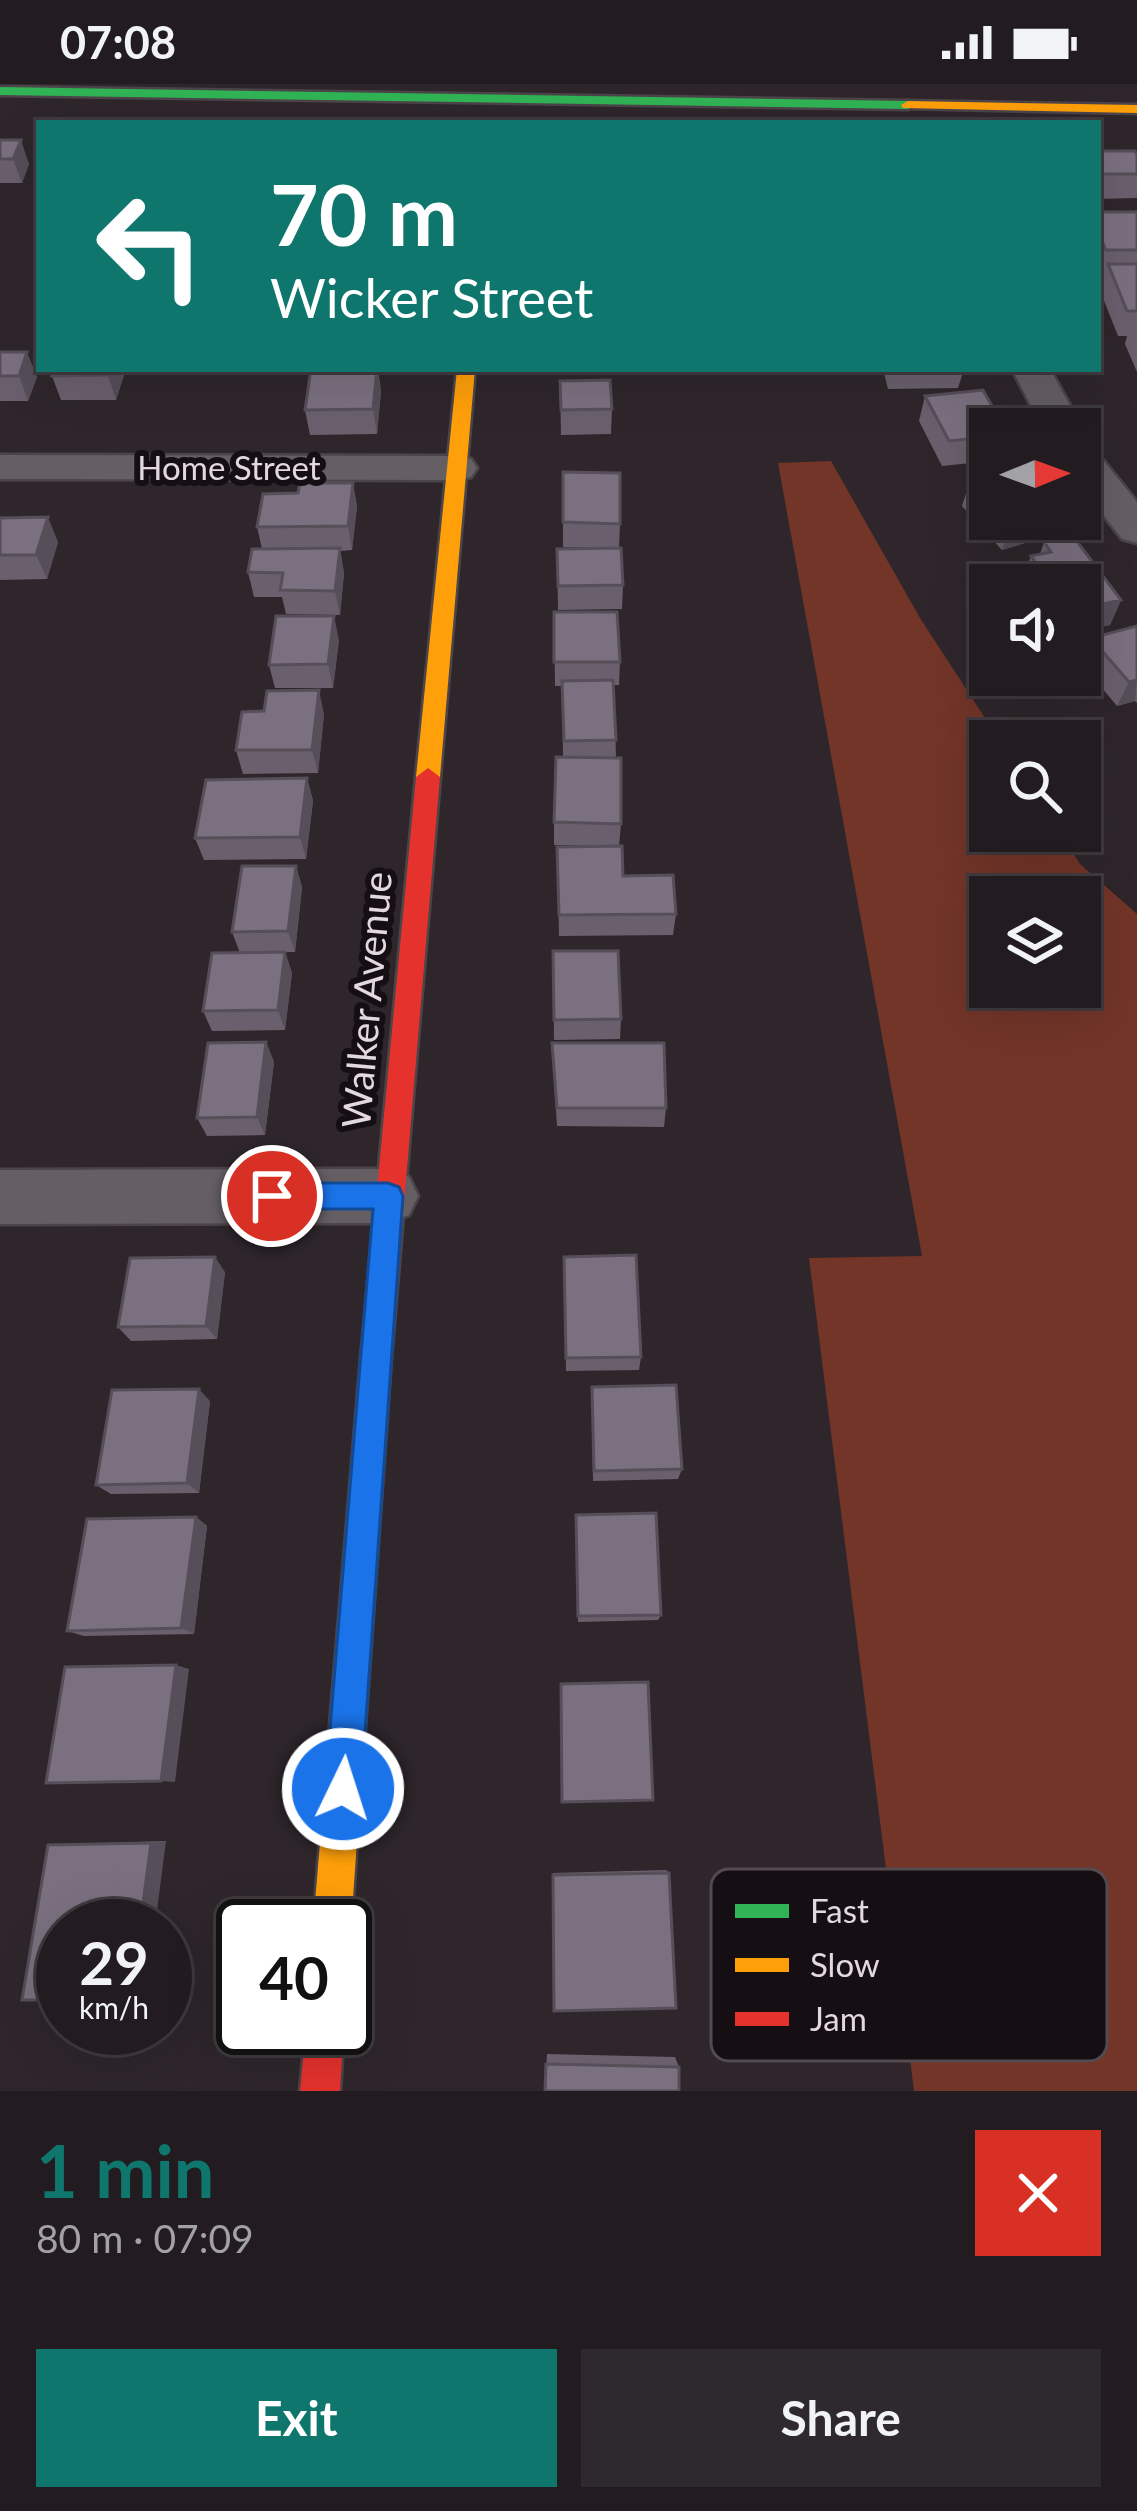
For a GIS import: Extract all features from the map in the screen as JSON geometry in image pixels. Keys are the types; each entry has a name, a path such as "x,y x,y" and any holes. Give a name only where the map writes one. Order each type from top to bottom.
{"main road":[{"path":"0,91 962,114 1137,109"},
{"name":"Walker Avenue","path":"334,1899 388,1196 466,372"},
{"path":"320,2091 323,2055"}],"street":[{"path":"1033,372 1052,408"},
{"name":"Home Street","path":"0,467 457,468"},
{"path":"1101,485 1137,530"},
{"path":"0,1197 388,1196"}],"shaded area":[{"path":"831,461 920,618 986,720 969,720 969,852 1072,852 1094,876 969,876 969,1008 1101,1008 1101,882 1137,914 1137,2091 914,2091 910,2061 1107,2061 1107,1869 886,1869 809,1258 922,1256 778,463"}],"building":[{"path":"0,140 21,140 13,159 0,159"},
{"path":"1101,151 1135,151 1137,174 1101,174"},
{"path":"1101,212 1137,212 1137,250 1106,250"},
{"path":"1108,264 1137,264 1137,311 1127,311"},
{"path":"0,352 27,352 19,376 0,376"},
{"path":"54,372 109,372 108,375 52,376"},
{"path":"311,372 377,372 373,409 305,410"},
{"path":"610,380 612,409 561,410 560,381"},
{"path":"983,390 993,408 969,408 969,439 949,441 925,396"},
{"path":"563,472 620,473 620,524 563,522"},
{"path":"300,483 353,483 348,526 257,527 263,494 298,493"},
{"path":"48,517 36,555 0,555 0,518"},
{"path":"1076,540 1094,564 1037,564 1031,556 1051,552 1044,542"},
{"path":"340,548 335,591 280,590 283,573 248,572 252,549"},
{"path":"621,548 623,585 558,586 557,549"},
{"path":"1101,573 1121,600 1101,604"},
{"path":"554,612 617,612 620,662 554,662"},
{"path":"276,616 334,616 328,664 269,665"},
{"path":"1137,626 1137,680 1129,682 1101,650 1101,635"},
{"path":"613,680 616,740 564,741 562,681"},
{"path":"319,690 312,750 236,750 242,712 264,711 267,691"},
{"path":"556,757 621,758 621,824 554,822"},
{"path":"307,778 300,837 195,838 206,780"},
{"path":"622,846 623,876 673,875 676,914 559,915 557,847"},
{"path":"242,866 296,866 288,931 232,932"},
{"path":"553,951 618,951 621,1019 554,1020"},
{"path":"285,952 278,1010 203,1011 212,953"},
{"path":"266,1042 257,1117 197,1118 208,1043"},
{"path":"552,1043 664,1043 666,1108 557,1108"},
{"path":"636,1255 641,1357 566,1358 564,1257"},
{"path":"215,1257 206,1326 118,1327 130,1258"},
{"path":"676,1385 682,1469 594,1471 592,1387"},
{"path":"199,1389 187,1483 96,1485 112,1390"},
{"path":"656,1513 661,1615 578,1616 576,1515"},
{"path":"196,1517 181,1628 67,1631 87,1519"},
{"path":"176,1665 161,1781 46,1783 65,1667"},
{"path":"648,1682 653,1800 562,1802 561,1684"},
{"path":"151,1843 144,1899 39,1899 48,1845"},
{"path":"669,1873 676,2008 554,2011 553,1875"},
{"path":"36,1917 36,2000 22,2000"},
{"path":"546,2064 679,2067 679,2091 545,2091"}],"traffic: fast":[{"path":"0,91 908,105"}],"traffic: slow":[{"path":"908,105 1137,109"},
{"path":"428,777 466,372"},
{"path":"334,1899 376,1358"}],"traffic: jam":[{"path":"376,1358 428,777"},
{"path":"320,2091 323,2055"}],"route":[{"path":"272,1196 388,1196 343,1789"}]}
